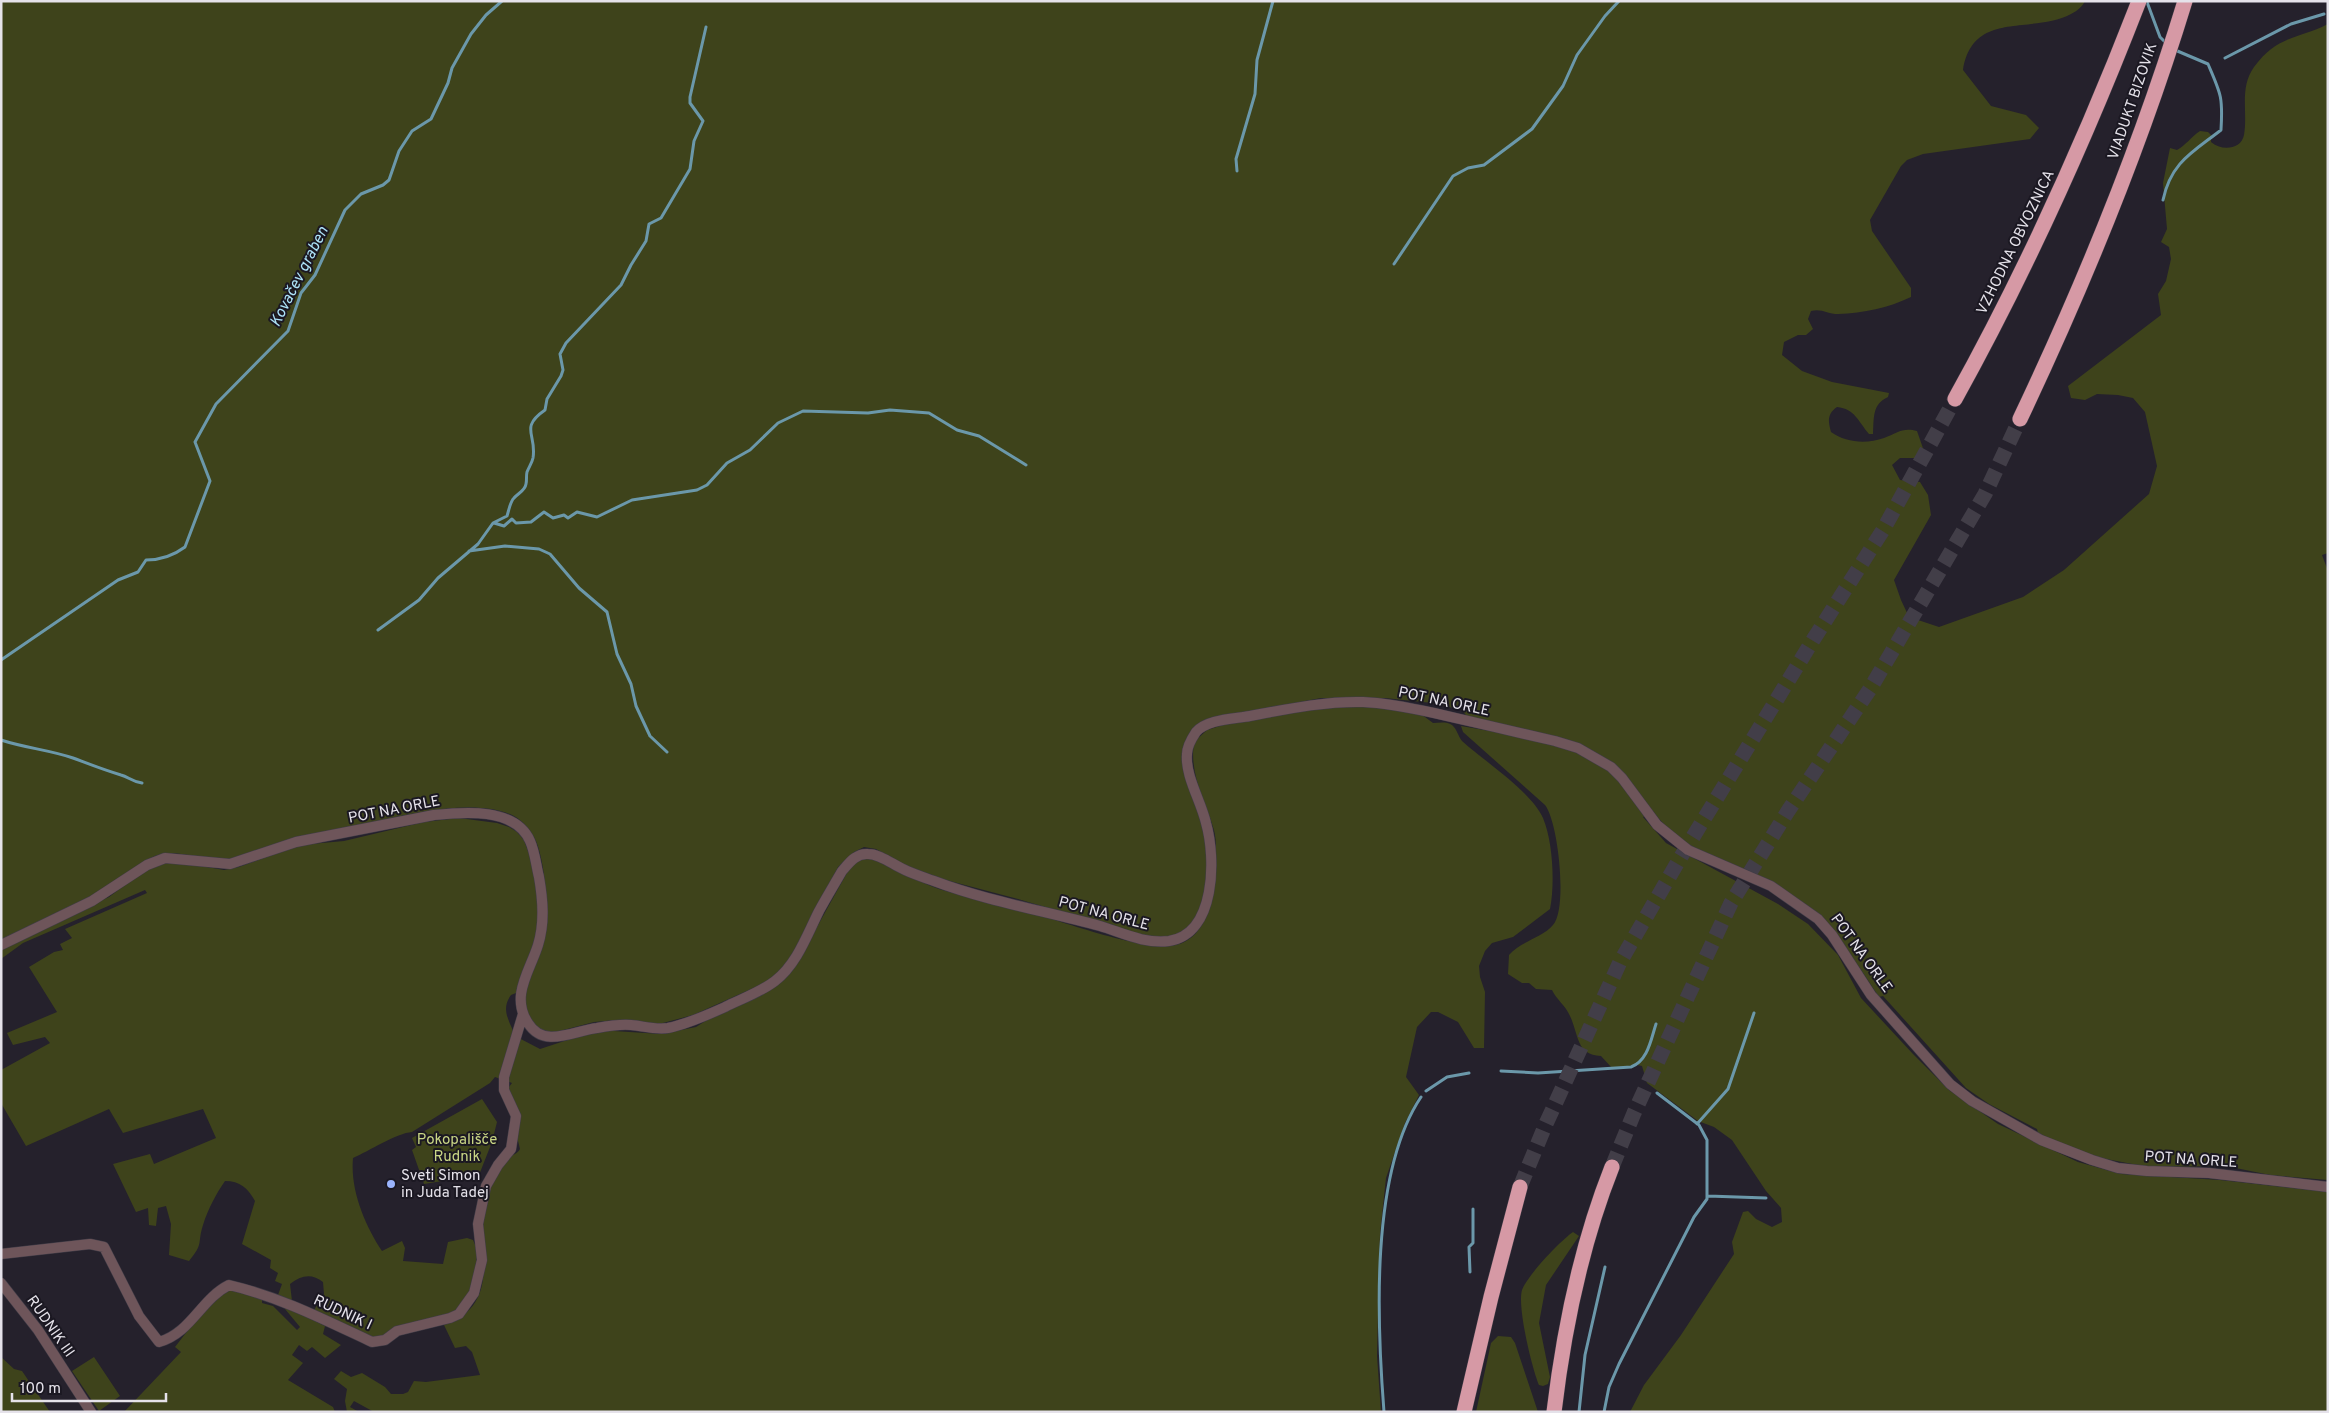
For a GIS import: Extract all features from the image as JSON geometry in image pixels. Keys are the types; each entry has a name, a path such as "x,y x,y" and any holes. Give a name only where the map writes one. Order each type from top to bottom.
{"highway":[{"name":"VIADUKT BIZOVIK","path":"2101,97 2139,1"},
{"name":"VIADUKT BIZOVIK","path":"2020,419 2060,332 2111,212 2185,1"},
{"name":"VZHODNA OBVOZNICA","path":"1955,399 2019,278 2101,97"},
{"path":"1554,1412 1566,1330 1578,1277 1601,1196 1612,1167"},
{"path":"1464,1412 1520,1186"}],"street":[{"name":"POT NA ORLE","path":"1,945 92,901 148,865 165,858 230,864 296,842 434,815 455,813 489,815 511,822 525,832 534,852 542,897 542,920 538,945 522,984 521,1004 523,1014 534,1032 542,1037 553,1038 609,1026 629,1025 667,1028 685,1024 720,1009 775,981 798,955 842,872 850,861 860,855 870,853 938,883 1101,926 1135,938 1153,942 1182,938 1193,929 1201,918 1208,898 1211,877 1207,824 1190,772 1187,755 1190,743 1197,731 1206,725 1226,720 1318,704 1373,703 1402,706 1555,741 1578,748 1595,757 1622,778 1657,825 1670,838 1705,859 1771,886 1818,919 1832,935 1871,995 1950,1084 1972,1101 2041,1140 2118,1168 2148,1172 2209,1173 2328,1187"},
{"name":"RUDNIK I","path":"1,1254 83,1245 104,1247 113,1260 140,1316 159,1342 178,1334 212,1296 229,1285 260,1292 291,1304 372,1342 385,1340 397,1331 459,1314 474,1293 482,1260 478,1224 486,1186 498,1165 511,1149 516,1116 504,1090 504,1077 523,1014"},
{"name":"RUDNIK III","path":"1,1283 38,1330 91,1412"}],"green space":[{"path":"1,1 2085,1 2081,7 2071,14 2056,20 1991,31 1979,38 1969,51 1963,70 1991,106 2026,115 2039,128 2030,139 1923,154 1907,160 1901,166 1870,220 1872,231 1911,288 1911,297 1885,307 1857,312 1838,314 1818,310 1811,311 1808,319 1813,329 1806,335 1798,335 1784,342 1782,355 1802,371 1832,382 1889,393 1888,397 1879,403 1876,408 1873,434 1869,434 1859,420 1848,410 1837,407 1831,412 1829,418 1831,432 1843,438 1864,442 1884,438 1904,430 1917,431 1925,454 1923,458 1900,458 1892,465 1900,480 1920,482 1928,495 1931,515 1894,580 1909,617 1939,627 2023,597 2064,570 2149,494 2157,466 2145,412 2133,398 2118,395 2097,394 2085,400 2071,398 2068,386 2161,315 2158,294 2166,281 2171,259 2169,247 2161,242 2167,229 2163,183 2170,148 2177,150 2200,131 2208,132 2211,135 2211,142 2220,147 2230,148 2239,144 2244,135 2245,92 2249,75 2254,67 2271,49 2328,24 2328,553 2322,555 2328,571 2328,1180 2270,1175 2226,1166 2148,1167 2101,1158 2075,1150 2038,1133 2037,1129 1989,1104 1966,1088 1883,996 1879,997 1844,947 1797,906 1766,885 1697,850 1666,826 1653,811 1643,817 1666,843 1778,904 1808,924 1838,955 1861,998 1913,1054 1949,1090 1998,1124 2078,1162 2121,1174 2220,1180 2328,1192 2328,1412 1630,1412 1644,1385 1681,1335 1734,1254 1732,1242 1743,1212 1748,1211 1756,1219 1772,1227 1782,1222 1781,1208 1766,1191 1732,1140 1714,1127 1698,1121 1647,1083 1642,1066 1612,1068 1601,1056 1587,1052 1580,1043 1568,1012 1552,990 1536,989 1529,983 1522,983 1508,974 1509,955 1519,946 1543,933 1553,925 1557,916 1560,901 1560,865 1554,828 1545,805 1463,732 1461,726 1490,731 1492,723 1468,718 1462,710 1432,703 1385,698 1321,698 1228,716 1186,740 1202,813 1207,871 1204,897 1196,918 1181,933 1160,937 1140,935 946,880 904,865 876,849 864,847 854,852 838,867 790,960 771,980 693,1015 659,1024 617,1020 594,1022 548,1034 539,1033 527,1012 524,998 526,983 544,939 546,929 546,888 539,848 529,829 514,816 487,808 454,808 416,813 335,832 232,860 213,860 174,853 155,856 142,863 107,889 1,940"},
{"path":"1319,707 1376,707 1421,714 1433,723 1452,725 1462,741 1507,777 1537,808 1543,818 1551,851 1552,899 1550,909 1513,937 1492,943 1485,951 1479,966 1485,992 1484,1048 1474,1048 1458,1022 1438,1012 1431,1012 1417,1027 1406,1077 1419,1095 1405,1123 1386,1178 1380,1234 1377,1356 1381,1412 374,1412 354,1401 350,1407 359,1412 347,1412 345,1401 347,1389 334,1379 341,1371 351,1377 362,1373 385,1387 391,1394 408,1392 414,1381 426,1382 480,1375 472,1352 466,1346 455,1348 444,1325 463,1315 475,1302 482,1287 484,1270 483,1215 486,1197 494,1178 503,1164 520,1149 506,1091 512,1083 495,1077 490,1083 412,1132 391,1139 353,1158 356,1195 370,1230 382,1251 402,1241 405,1248 403,1261 443,1264 448,1242 467,1238 473,1240 478,1252 470,1295 452,1314 374,1338 314,1310 324,1294 323,1282 315,1277 302,1277 290,1284 292,1301 278,1295 282,1284 275,1281 278,1273 270,1268 271,1260 242,1244 255,1201 249,1192 239,1184 225,1181 205,1219 198,1247 189,1261 169,1255 171,1224 166,1206 158,1208 156,1226 149,1225 148,1208 136,1212 113,1164 150,1154 154,1164 216,1138 203,1109 123,1133 109,1109 26,1146 1,1103 1,1070 50,1043 45,1037 13,1045 7,1033 57,1012 29,967 54,952 63,950 60,944 72,938 65,929 147,893 145,890 23,943 1,959 1,949 19,938 109,897 148,868 173,861 224,870 239,867 300,845 344,841 424,822 459,818 497,823 517,832 524,840 536,884 539,917 534,946 516,993 511,995 508,1000 506,1011 515,1036 540,1049 598,1030 661,1034 696,1027 797,963 848,871 859,860 866,857 939,889 1017,908 1097,933 1141,944 1175,945 1186,941 1196,933 1203,923 1208,912 1214,883 1216,848 1214,830 1196,776 1193,754 1194,742 1207,730 1226,724"},
{"name":"Pokopališče Rudnik","path":"482,1099 497,1122 492,1142 479,1175 424,1184 412,1150 416,1147 412,1138"},
{"path":"1573,1232 1579,1236 1546,1285 1539,1323 1550,1377 1548,1384 1543,1386 1539,1385 1529,1352 1522,1310 1522,1290 1530,1276 1544,1259"},
{"path":"232,1289 262,1297 262,1303 273,1306 297,1330 300,1327 285,1309 287,1307 325,1326 323,1334 341,1345 325,1358 312,1347 307,1351 299,1345 292,1355 303,1363 288,1380 333,1407 335,1412 124,1412 181,1352 175,1347 209,1303"},
{"path":"1498,1336 1511,1337 1515,1343 1538,1412 1476,1412 1491,1343"},
{"path":"1,1357 14,1369 22,1371 50,1412 1,1412"},
{"path":"94,1357 120,1396 99,1411 72,1371"}],"waterway":[{"name":"Kovačev graben","path":"1,660 118,580 138,572 146,560 166,557 185,547 210,481 195,442 216,404 288,331 301,293 315,275 345,210 361,194 383,185 389,180 399,151 412,131 431,119 448,83 452,68 471,34 486,15 502,1"},
{"path":"1237,171 1236,159 1255,94 1257,60 1273,1"},
{"path":"1394,264 1453,176 1468,168 1484,165 1532,129 1563,86 1577,55 1605,16 1619,1"},
{"path":"2147,2 2160,37 2166,43"},
{"path":"2225,58 2291,24 2324,14"},
{"path":"378,630 419,600 438,578 478,544 493,523 507,516 513,500 524,488 534,450 531,427 537,416 545,410 547,399 561,376 563,370 560,354 566,343 621,285 646,241 649,224 661,218 690,169 694,141 703,121 690,103 690,97 706,27"},
{"path":"2163,200 2177,167 2192,152 2221,130 2222,110 2220,96 2208,64 2175,50"},
{"path":"494,523 504,526 512,519 516,523 531,522 544,512 553,518 564,515 568,518 577,512 597,517 632,500 697,490 707,485 727,463 750,450 778,423 803,411 868,413 890,410 929,413 957,430 979,436 1026,465"},
{"path":"469,551 505,546 539,549 550,554 579,588 607,612 617,654 631,684 636,706 650,736 667,752"},
{"path":"1,740 64,755 142,783"},
{"path":"1697,1124 1728,1089 1754,1013"},
{"path":"1501,1071 1538,1073 1631,1067 1637,1064 1645,1055 1656,1024"},
{"path":"1426,1091 1447,1077 1469,1073"},
{"path":"1604,1412 1609,1387 1619,1364 1694,1217 1707,1199 1707,1140 1699,1125 1657,1093"},
{"path":"1384,1412 1379,1293 1385,1207 1393,1166 1404,1129 1421,1097"},
{"path":"1708,1196 1766,1198"},
{"path":"1470,1272 1469,1247 1473,1243 1473,1209"},
{"path":"1579,1412 1585,1355 1605,1267"}],"tunnel":[{"path":"1520,1187 1545,1126 1620,962 1679,860 1813,640 1883,530 1955,399"},
{"path":"1612,1167 1634,1113 1731,903 1788,811 1870,689 1985,494 2020,419"}],"place":[{"name":"Sveti Simon in Juda Tadej","path":"391,1184"}]}
